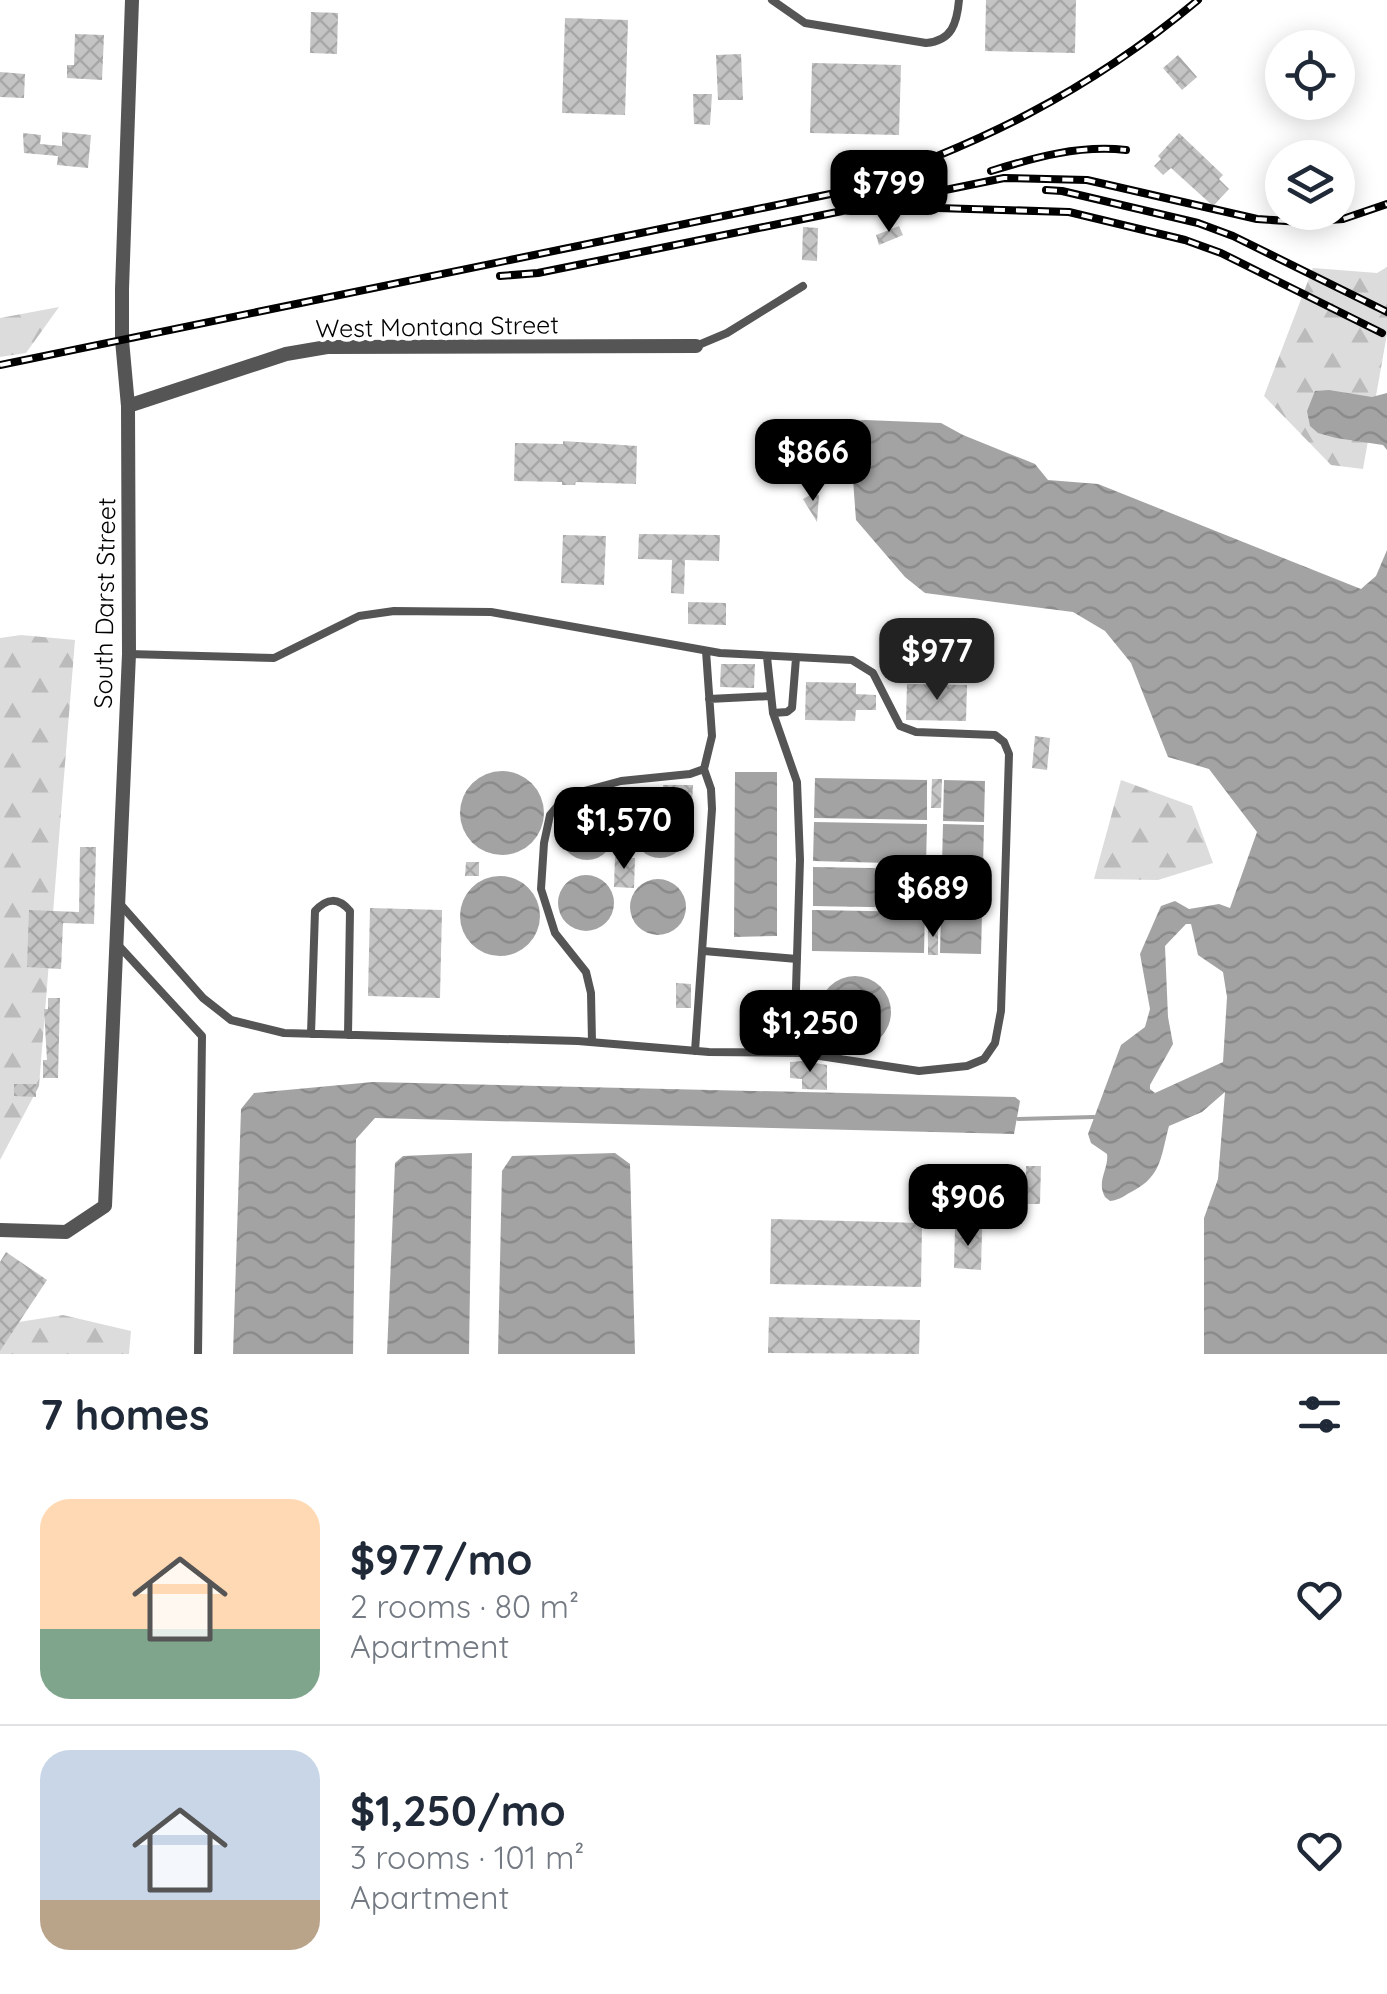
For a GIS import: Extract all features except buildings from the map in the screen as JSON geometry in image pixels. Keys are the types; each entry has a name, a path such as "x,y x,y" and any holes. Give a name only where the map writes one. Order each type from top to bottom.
{"street":[{"name":"South Darst Street","path":"0,1230 66,1232 105,1206 128,654 128,406 122,289 132,0"},
{"name":"West Montana Street","path":"128,406 286,354 327,347 696,346"}],"lane":[{"path":"772,0 805,23 926,43 938,42 953,30 959,0"},
{"path":"696,346 727,334 803,286"},
{"path":"118,902 204,998 231,1020 284,1034 592,1042 696,1051 827,1054 919,1071 967,1066 984,1059 994,1043 1002,1011 1008,754 1004,742 995,734 916,732 900,726 884,690 863,664 706,651 491,612 394,611 359,616 274,658 128,654"},
{"path":"696,1051 712,809 704,769 712,736 706,651"},
{"path":"768,657 773,713 796,782 800,860 794,1053"},
{"path":"773,713 792,708 796,658"},
{"path":"709,699 770,696"},
{"path":"592,1042 591,993 586,972 554,932 541,890 550,815 560,803 584,791 621,781 704,769"},
{"path":"311,1034 315,910 324,901 333,900 350,911 348,1035"},
{"path":"116,943 202,1036 198,1354"},
{"path":"704,951 797,959"}],"green space":[{"path":"1387,267 1387,334 1363,469 1331,465 1264,396 1313,268 1377,273"},
{"path":"59,307 26,353 0,357 0,318"},
{"path":"21,635 75,640 39,1086 0,1160 0,638"},
{"path":"1121,780 1192,806 1213,863 1158,880 1094,879"},
{"path":"63,1315 131,1331 129,1354 0,1354 0,1325"}],"water":[{"path":"1315,391 1372,397 1387,393 1387,450 1383,445 1318,433 1310,426 1307,411"},
{"path":"838,422 941,423 1035,464 1048,480 1098,484 1361,589 1376,576 1387,550 1387,1354 1204,1354 1204,1218 1218,1179 1225,1092 1202,1112 1169,1126 1159,1164 1150,1179 1117,1200 1105,1197 1102,1186 1107,1154 1091,1143 1088,1134 1121,1045 1145,1027 1150,1009 1140,954 1161,906 1175,901 1189,909 1219,904 1230,908 1257,832 1209,769 1168,757 1131,663 1105,631 1073,612 925,593 905,577 856,520 852,466 846,448 834,433","holes":["1186,924 1191,924 1198,955 1223,972 1227,997 1223,1062 1155,1093 1150,1085 1173,1044 1165,946"]},
{"path":"502,771 518,774 532,783 541,797 541,829 532,843 518,852 502,855 486,852 472,843 463,829 460,813 463,797 472,783 486,774"},
{"path":"735,772 777,772 777,936 734,937"},
{"path":"815,778 927,780 927,820 814,818"},
{"path":"944,780 985,781 984,822 943,821"},
{"path":"587,806 606,814 614,833 606,852 587,860 568,852 560,833 568,814"},
{"path":"660,806 679,813 686,832 679,851 660,858 641,851 634,832 641,813"},
{"path":"814,822 927,824 926,864 813,861"},
{"path":"943,824 984,825 983,866 942,865"},
{"path":"813,867 926,869 925,908 813,906"},
{"path":"941,868 983,869 982,911 940,910"},
{"path":"586,875 606,883 614,903 606,923 586,931 566,923 558,903 566,883"},
{"path":"500,876 528,888 540,916 528,944 500,956 472,944 460,916 472,888"},
{"path":"658,879 678,887 686,907 678,927 658,935 638,927 630,907 638,887"},
{"path":"812,910 925,912 924,953 812,951"},
{"path":"941,912 982,913 981,954 940,953"},
{"path":"855,976 880,987 891,1012 880,1037 855,1048 830,1037 819,1012 830,987"},
{"path":"373,1082 1015,1097 1020,1101 1014,1134 375,1118 356,1139 353,1354 233,1354 241,1109 254,1093"},
{"path":"472,1153 469,1354 387,1354 395,1163 403,1156"},
{"path":"615,1153 630,1164 635,1354 498,1354 502,1171 512,1156"},
{"path":"991,1168 1007,1169 1006,1199 992,1200"}],"waterway":[{"path":"1018,1119 1094,1117"}],"railway":[{"path":"0,365 840,192 938,156 1029,114 1114,63 1198,0"},
{"path":"991,171 1074,151 1126,150"},
{"path":"500,276 538,273 1004,178 1087,180 1257,219 1343,219 1387,204"},
{"path":"1046,190 1198,223 1233,236 1387,312"},
{"path":"906,207 1069,212 1185,240 1221,253 1382,333"}]}
